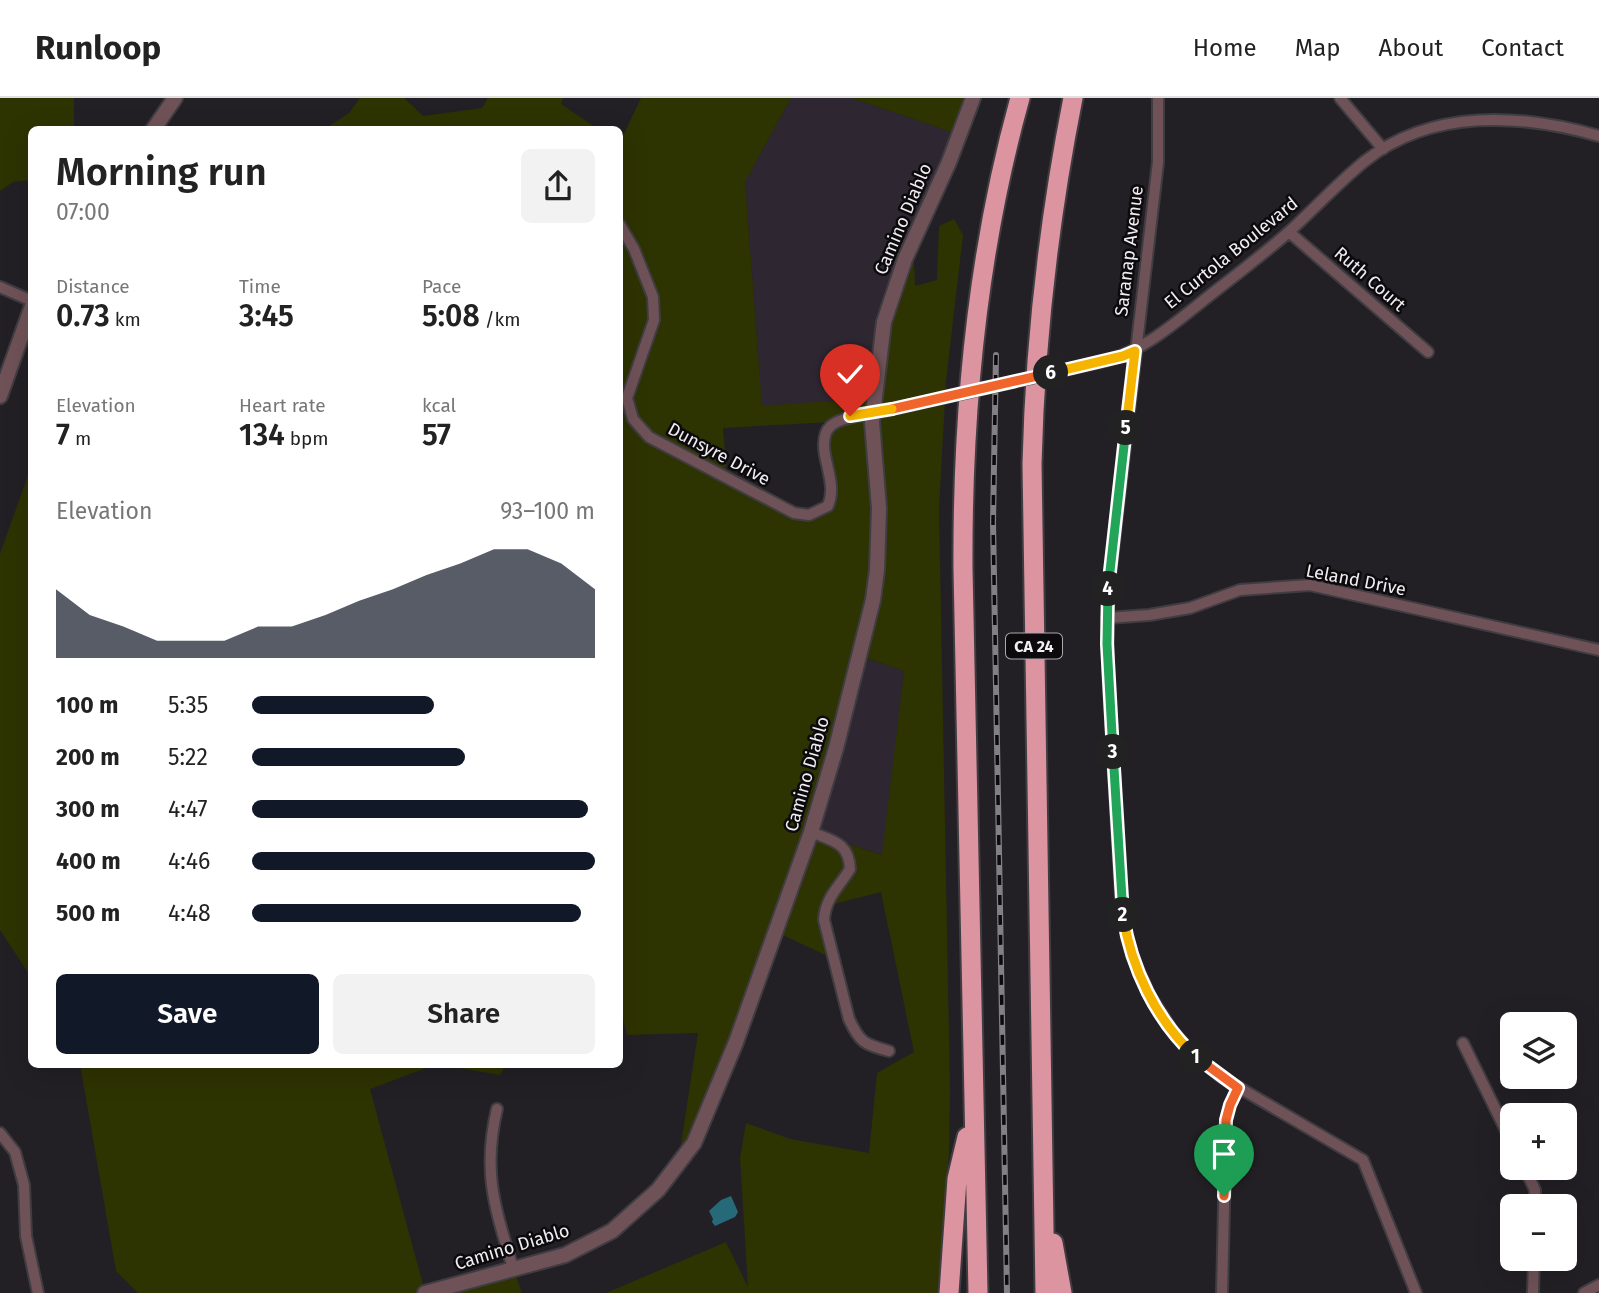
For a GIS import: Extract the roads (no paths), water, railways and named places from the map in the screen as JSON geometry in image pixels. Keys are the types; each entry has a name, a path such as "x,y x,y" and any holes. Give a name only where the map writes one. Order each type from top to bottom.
{"highway":[{"path":"978,1293 963,582 964,450 970,365 983,261 999,180 1020,98"},
{"name":"CA 24","path":"1045,1293 1032,510 1033,416 1046,264 1057,183 1073,98"},
{"path":"949,1293 957,1179 974,1105"},
{"path":"1044,1198 1062,1293"}],"street":[{"path":"156,126 175,98"},
{"name":"Camino Diablo","path":"425,1293 565,1255 612,1231 657,1191 694,1143 736,1042 811,832 836,748 873,600 880,540 872,432 884,322 898,277 949,162 973,98"},
{"name":"Saranap Avenue","path":"1158,98 1158,162 1109,572 1107,618 1121,896 1127,938 1150,996 1174,1033 1205,1064 1238,1088 1363,1160 1416,1293"},
{"path":"1340,98 1383,149"},
{"name":"El Curtola Boulevard","path":"873,414 1105,361 1135,351 1202,302 1289,232 1365,161 1383,149 1432,128 1498,118 1563,125 1599,136"},
{"name":"Dunsyre Drive","path":"623,230 653,297 654,320 627,398 633,419 649,437 794,513 809,515 828,506 833,494 822,445 826,429 834,422 850,416 873,414"},
{"name":"Ruth Court","path":"1289,232 1428,352"},
{"path":"0,287 28,299"},
{"path":"0,396 28,318"},
{"path":"14,362 28,342"},
{"name":"Leland Drive","path":"1107,618 1190,608 1240,590 1310,585 1599,650"},
{"path":"811,832 843,847 849,857 850,869 830,895 824,920 849,1019 863,1044 888,1051"},
{"path":"1463,1043 1500,1119"},
{"path":"1222,1293 1226,1120 1238,1088"},
{"path":"497,1109 492,1131 490,1183 495,1211 513,1268"},
{"path":"0,1133 15,1152 24,1185 26,1236 38,1293"},
{"path":"1533,1293 1534,1271"},
{"path":"1584,1293 1599,1285"}],"water":[{"path":"731,1196 738,1212 735,1217 715,1226 709,1211 721,1200"}],"railway":[{"path":"996,355 993,522 1007,1293"}]}
